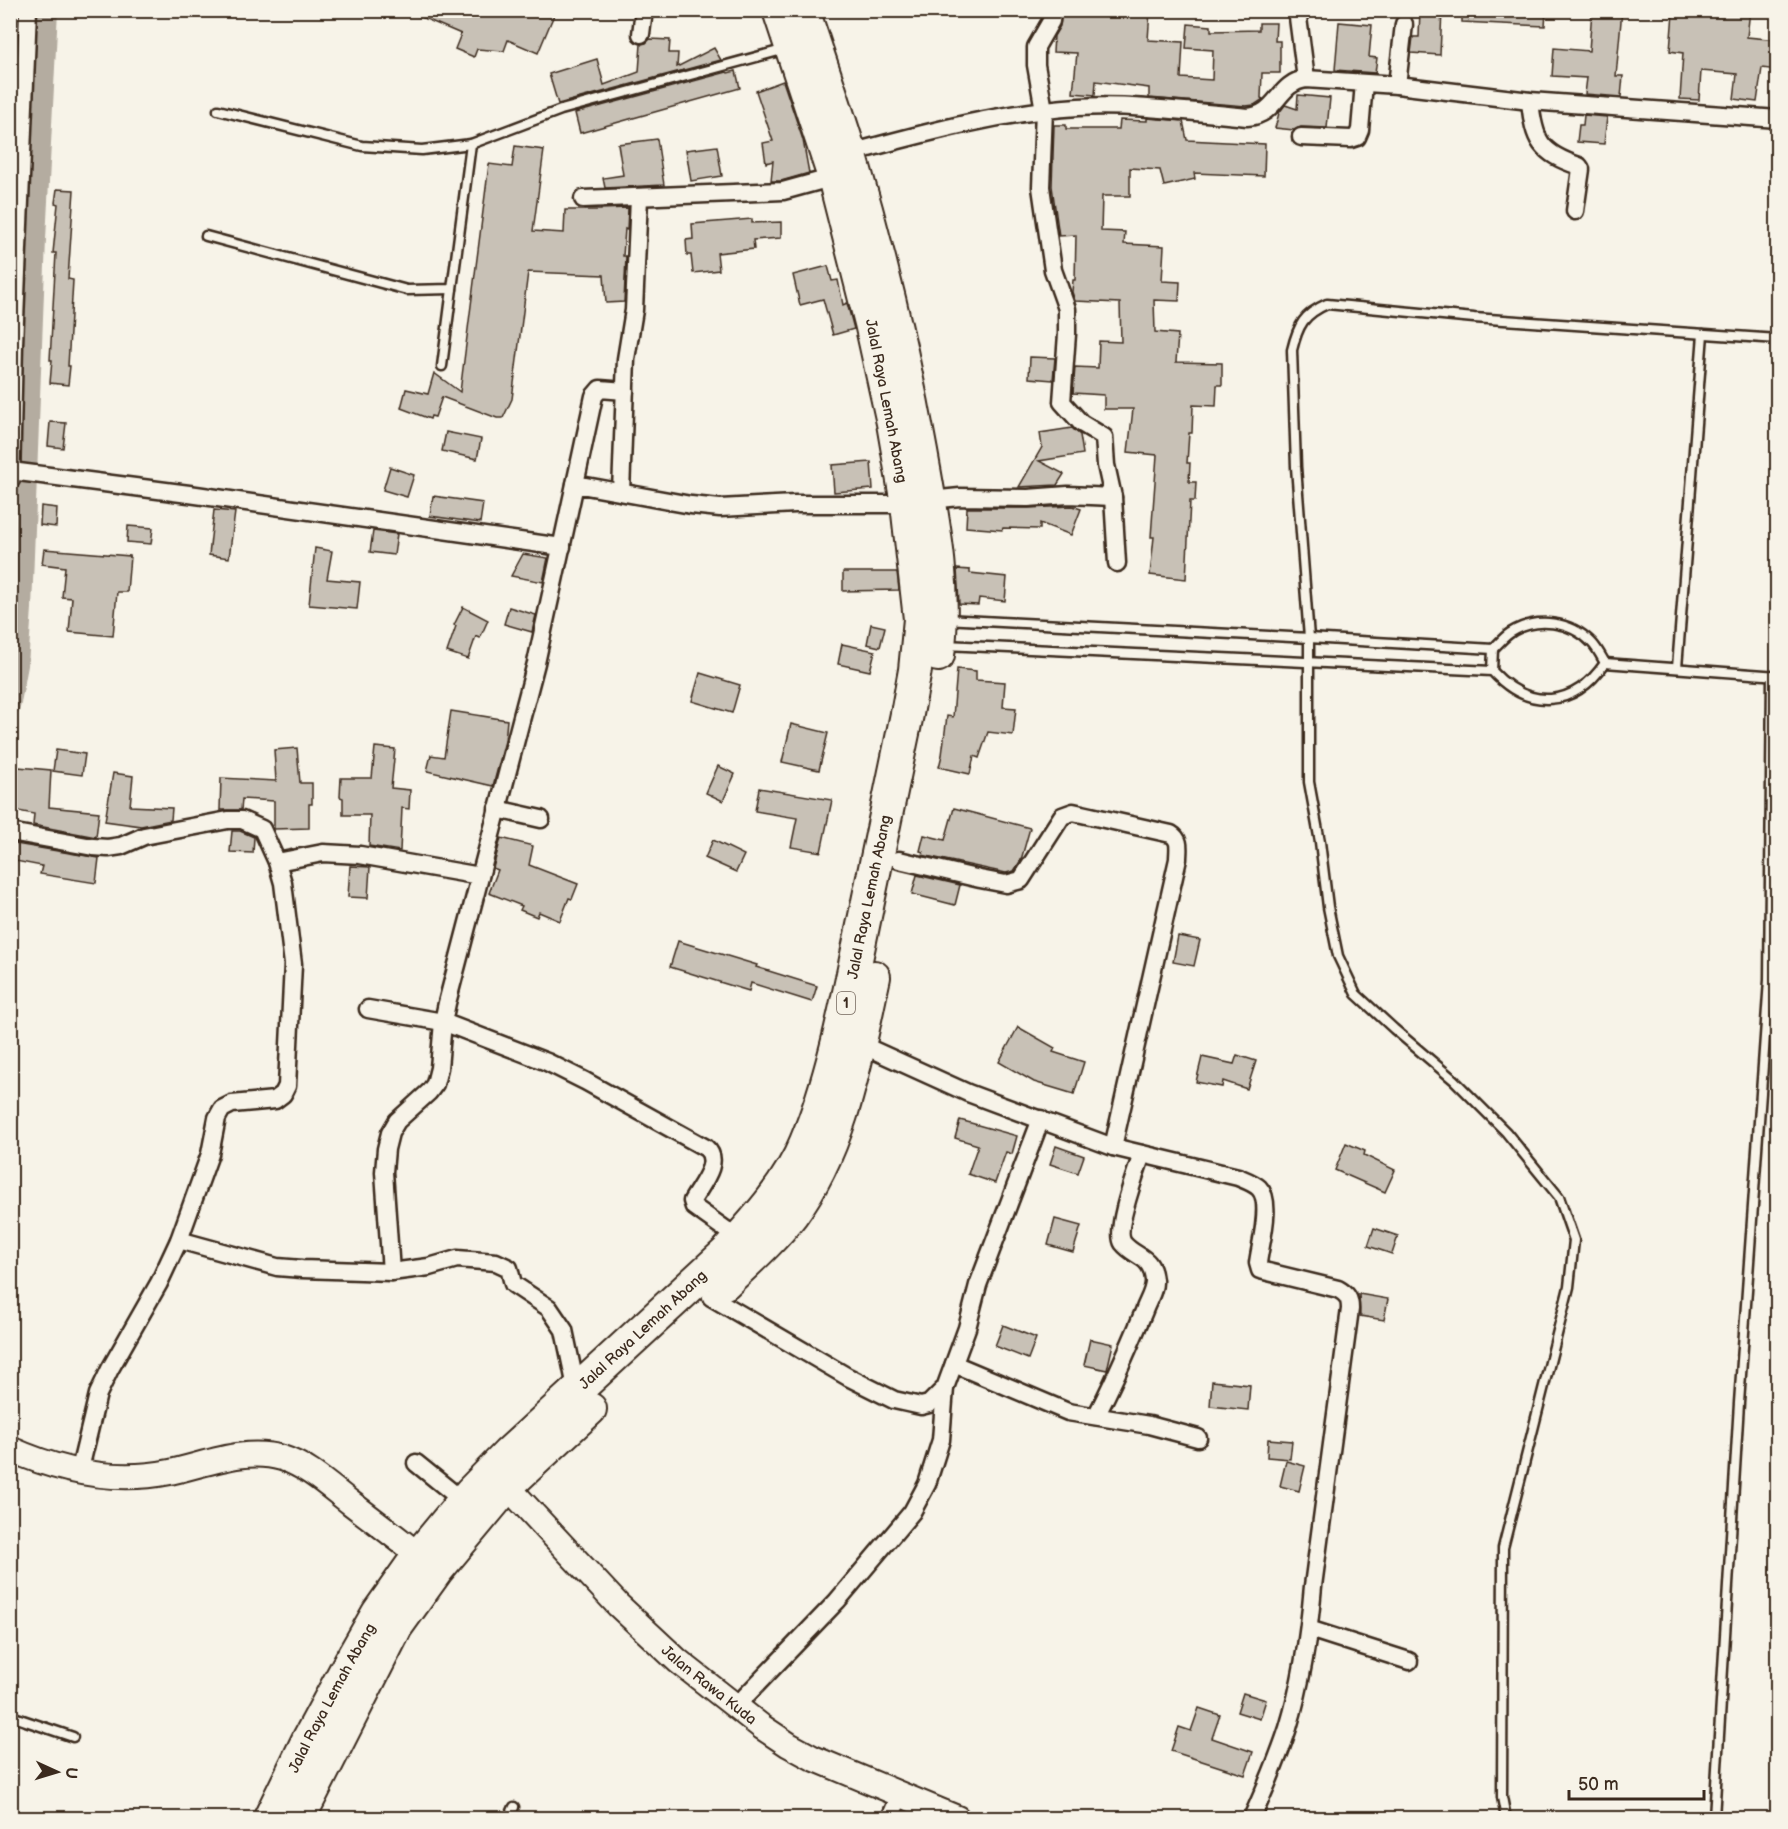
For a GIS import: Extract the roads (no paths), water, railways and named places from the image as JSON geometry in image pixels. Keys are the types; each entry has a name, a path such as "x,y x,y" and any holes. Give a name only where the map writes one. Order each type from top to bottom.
{"highway":[{"name":"Jalal Raya Lemah Abang","path":"779,10 791,47 842,165"},
{"name":"Jalal Raya Lemah Abang","path":"270,1818 308,1740 378,1613 507,1486 770,1240 791,1216 811,1186 841,1117 860,1044 928,717 930,631 918,502 893,423 842,165 803,10"},
{"name":"Jalal Raya Lemah Abang","path":"299,1818 428,1563 463,1501 508,1454 727,1252 759,1217 787,1179 806,1143 822,1098 852,980 915,670 930,631"}],"street":[{"path":"28,10 12,401 14,475 46,475 562,547"},
{"path":"641,34 644,10"},
{"path":"1052,10 1051,21 1036,47 1036,65 1044,110 1041,187 1053,270 1067,309 1062,402 1081,423 1104,437 1106,465 1113,497 1117,563"},
{"path":"1297,10 1306,79"},
{"path":"1397,85 1404,24"},
{"path":"583,199 783,191 842,165 943,129 996,117 1044,110 1080,107 1122,108 1258,116 1295,81 1306,79 1397,85 1530,101 1778,120"},
{"path":"1301,137 1351,139 1357,137 1360,130 1364,83"},
{"path":"1530,101 1532,121 1541,145 1559,159 1579,166 1581,169 1575,211"},
{"path":"621,492 627,352 634,310 639,198"},
{"path":"390,1272 384,1172 390,1133 397,1121 435,1084 439,1068 443,1022 536,663 594,396 600,389 625,391"},
{"path":"575,484 720,508 918,502 960,497 1028,498 1068,495 1113,497"},
{"path":"497,809 541,819"},
{"path":"899,860 980,879 1006,884 1014,883 1021,880 1062,816 1073,812 1171,834 1175,837 1179,844 1178,859 1113,1147"},
{"path":"10,832 108,848 121,846 144,836 228,820 242,820 262,829 277,862 283,883 293,964 287,1086 283,1095 275,1100 232,1104 222,1109 210,1154 179,1240 159,1283 98,1394 80,1473"},
{"path":"277,862 323,853 360,855 480,876"},
{"path":"368,1009 443,1022 547,1062 706,1148 712,1157 712,1165 692,1201 694,1207 739,1239"},
{"path":"860,1044 968,1093 1113,1147 1238,1177 1253,1184 1264,1196 1266,1207 1258,1263 1260,1270 1338,1289 1348,1296 1350,1301 1309,1629 1288,1727 1273,1770 1252,1818"},
{"path":"736,1706 837,1601 912,1512 927,1484 938,1450 943,1424 945,1388 967,1328 978,1285 1041,1119"},
{"path":"1096,1416 1124,1360 1155,1284 1153,1269 1147,1261 1123,1242 1120,1233 1122,1219 1142,1154"},
{"path":"179,1240 277,1267 390,1272 429,1267 457,1259 496,1262 509,1268 513,1284 549,1308 564,1330 577,1392"},
{"path":"711,1297 848,1377 894,1400 914,1405 927,1405 945,1388"},
{"path":"954,1364 1068,1412 1149,1425 1198,1438"},
{"path":"10,1449 35,1460 80,1473 105,1476 136,1476 176,1470 231,1456 258,1455 282,1458 309,1471 428,1563"},
{"path":"416,1463 463,1501"},
{"name":"Jalan Rawa Kuda","path":"507,1486 618,1605 678,1661 771,1733 813,1758 957,1818"},
{"path":"1309,1629 1409,1661"},
{"path":"890,1818 900,1795"}],"lane":[{"path":"218,110 362,146 422,150 471,144 561,110 791,47"},
{"path":"442,366 471,144"},
{"path":"206,236 407,290 452,289"},
{"path":"1506,1818 1502,1797 1503,1548 1569,1287 1574,1240 1559,1197 1506,1132 1454,1080 1356,994 1338,956 1328,907 1320,842 1309,782 1309,638 1296,467 1292,350 1299,327 1314,310 1328,304 1474,318 1778,339"},
{"path":"1677,668 1703,334"},
{"path":"1553,622 1575,629 1593,643 1605,663 1595,677 1582,688 1567,696 1550,699 1533,698 1517,693 1503,684 1492,671 1493,649 1509,633 1530,624 1553,622"},
{"path":"930,631 1309,638 1493,649"},
{"path":"930,631 1308,662 1492,671"},
{"path":"1605,663 1775,675 1769,980 1739,1403 1714,1818"},
{"path":"10,1721 11,1716 74,1737"},
{"path":"509,1818 514,1807"}],"waterway":[{"path":"10,707 18,665 22,608 36,239 48,10"}]}
